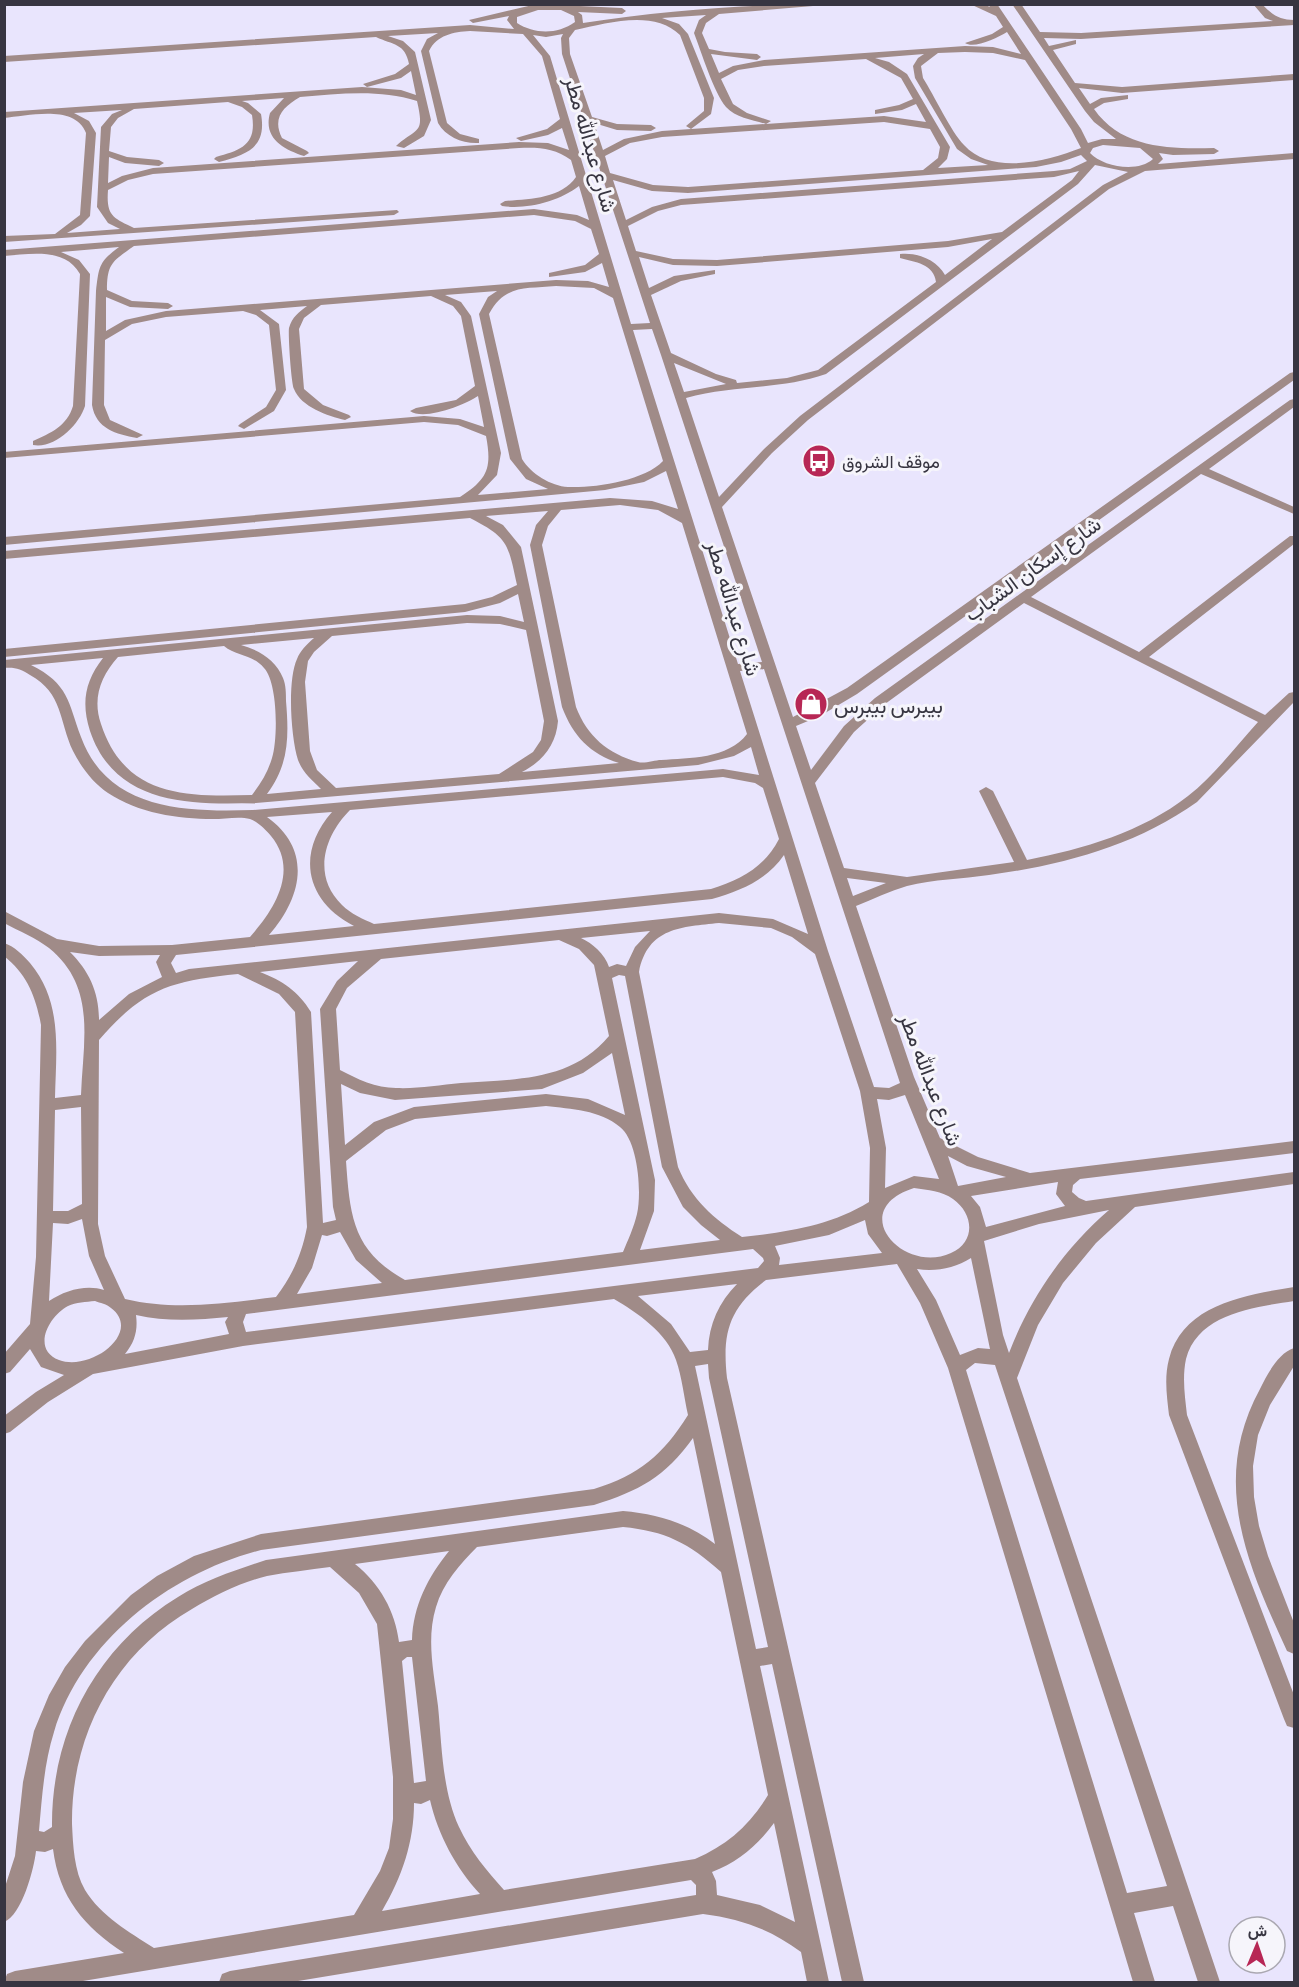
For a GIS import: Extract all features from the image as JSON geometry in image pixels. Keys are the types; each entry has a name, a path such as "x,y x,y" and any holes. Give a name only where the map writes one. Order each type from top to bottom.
{"street":[{"path":"476,141 454,135 447,130 441,118 425,51 426,46 435,37 452,29 521,9 546,6 640,12 833,4"},
{"path":"974,4 999,15"},
{"path":"992,4 1076,129 1085,149 1085,155 1093,161 1116,168 1144,168 1294,156"},
{"path":"717,506 786,434 845,386 1106,187 1158,159 1154,151 1113,134 1097,120 1016,4"},
{"path":"1245,4 1255,17 1251,25"},
{"path":"1257,4 1268,16 1290,22"},
{"path":"563,7 574,12 580,19 573,28"},
{"path":"718,8 702,22 698,33 704,50 726,101 736,110 766,121"},
{"name":"شارع عبدالله مطر","path":"521,9 511,20 513,24 526,32 546,56 575,158 593,175 623,225 908,1085 936,1143 953,1190"},
{"path":"4,58 468,24 526,32 554,33 640,12 669,23 684,34 710,101 710,107 704,117 691,126"},
{"path":"1037,35 1081,36 1290,22"},
{"path":"1047,49 1075,42 1294,27"},
{"name":"شارع عبدالله مطر","path":"573,28 565,38 566,54 600,155 593,175 596,227 821,951 868,1091 878,1148 877,1205"},
{"path":"704,50 762,60 938,51 995,36 1008,28"},
{"path":"4,50 452,29"},
{"path":"684,34 688,31 698,33"},
{"path":"371,34 400,43 411,52 426,120 421,134 401,146"},
{"path":"716,78 736,68 762,60 963,46 1028,58"},
{"path":"411,52 425,51"},
{"path":"938,51 921,60 917,66 917,75 956,142 974,157 1016,171 1014,177"},
{"path":"546,56 552,52 566,54"},
{"path":"4,63 31,56"},
{"path":"852,57 886,64 904,76 942,143 945,156 926,172"},
{"path":"4,105 56,111 300,94 361,87 398,76 414,65"},
{"path":"904,76 917,75"},
{"path":"1072,85 1122,90 1294,77"},
{"path":"1088,109 1101,101 1120,97 1294,85"},
{"path":"4,116 29,109 361,87 422,100"},
{"path":"300,94 282,102 273,113 275,134 285,145 304,153"},
{"path":"224,99 245,105 256,114 273,113"},
{"path":"588,119 627,128 662,131 873,116 918,100"},
{"path":"710,101 719,104 726,101"},
{"path":"133,237 111,221 102,207 104,139 106,126 115,116 144,105"},
{"path":"4,253 35,244 73,227 85,216 91,140 89,127 77,117 56,111"},
{"path":"219,159 246,149 254,143 258,135 256,114"},
{"path":"600,155 627,141 691,126 873,116 933,127"},
{"path":"426,120 441,118"},
{"path":"104,152 154,167 518,141 547,132 562,124 564,120"},
{"path":"258,135 275,134"},
{"path":"91,140 104,139"},
{"path":"103,189 154,167 219,159 476,141 518,141 551,147 575,158"},
{"path":"942,143 956,142"},
{"path":"304,224 530,201 569,189 593,175 640,186 677,190 1047,163 1102,142 1186,152 1225,150"},
{"path":"1271,147 1294,145"},
{"path":"623,225 655,209 681,202 1063,173 1081,168 1093,161"},
{"path":"680,396 714,387 788,383 822,372 1081,177 1093,161"},
{"path":"677,190 673,196 681,202"},
{"path":"530,201 536,207 534,212"},
{"path":"87,208 102,207"},
{"path":"35,244 304,224 534,212 577,218 596,227"},
{"path":"632,253 702,268 904,256 1006,233"},
{"path":"133,237 107,261 102,273 98,411 106,424 114,429 136,435"},
{"path":"4,239 35,244 70,258 78,263 85,274 78,413 74,420 59,433 37,443"},
{"path":"646,293 702,268 931,250 987,249"},
{"path":"101,291 130,304 155,311 238,308 323,299 510,286 555,279 592,266 601,260 604,254"},
{"path":"904,256 924,261 937,270 941,276 941,283"},
{"path":"85,274 92,271 102,273"},
{"path":"100,339 118,327 155,311 555,279 599,286 617,296"},
{"path":"510,286 492,299 484,314 516,461 521,469 536,480 572,490"},
{"path":"429,293 449,299 463,310 466,316 496,462 486,482 464,500"},
{"path":"323,299 299,317 294,329 299,389 304,396 321,408 345,417"},
{"path":"238,308 260,313 274,324 281,390 270,409 244,426"},
{"path":"466,316 484,314"},
{"path":"627,327 657,326"},
{"path":"276,330 285,327 294,329"},
{"path":"666,355 712,376 747,386"},
{"name":"شارع إسكان الشباب","path":"789,724 834,702 1294,375"},
{"path":"4,455 214,433 434,414 463,401 475,394 481,387"},
{"path":"281,390 288,392 299,389"},
{"name":"شارع إسكان الشباب","path":"808,782 863,714 1294,402"},
{"path":"78,413 90,414 98,411"},
{"path":"1244,412 1267,422"},
{"path":"4,446 136,435 214,433 244,426 345,417 434,414 491,434"},
{"path":"496,462 506,465 516,461"},
{"path":"4,540 615,486 654,473 664,468 669,461"},
{"path":"1201,470 1294,511"},
{"path":"615,486 624,493 621,501"},
{"path":"4,555 621,501 668,510 681,515 688,522"},
{"path":"558,506 542,525 538,535 537,556 569,707 579,732 589,743 603,753 641,766"},
{"path":"472,514 487,520 509,537 519,559 551,733 547,744 527,764 497,778"},
{"path":"263,518 264,532"},
{"path":"1140,657 1294,539"},
{"path":"519,559 537,556"},
{"path":"11,663 328,633 466,614 524,586"},
{"path":"1023,598 1266,721"},
{"path":"4,653 466,614 532,628"},
{"path":"328,633 309,649 303,658 299,679 302,748 311,772 334,793"},
{"path":"924,639 949,652"},
{"path":"222,644 238,647 265,660 278,680 282,750 275,775 255,807"},
{"path":"114,654 101,669 92,685 91,706 102,747 120,772 152,790 192,806"},
{"path":"11,663 46,678 56,687 68,710 81,754 89,768 101,782 119,794 140,803 255,807 346,806 384,795 497,778 641,766 701,767 759,779 770,786"},
{"path":"734,668 770,664"},
{"path":"278,680 291,677 299,679"},
{"path":"849,903 908,881 1022,865 1068,855 1116,840 1174,812 1220,777 1266,721 1294,696"},
{"path":"68,710 79,706 91,706"},
{"path":"548,709 561,711 569,707"},
{"path":"255,807 334,793 384,795 701,767 740,748 750,741 754,734"},
{"path":"282,750 292,753 302,748"},
{"path":"986,791 1022,865"},
{"path":"346,806 333,817 323,832 318,848 316,868 319,882 326,896 337,909 370,928"},
{"path":"255,807 275,831 286,850 291,870 290,888 283,906 271,924 255,941"},
{"path":"54,944 108,951 172,950 712,894 744,882 770,866 781,853 786,839"},
{"path":"291,870 316,868"},
{"path":"838,872 908,881"},
{"path":"712,894 721,902 722,913 719,918"},
{"path":"4,916 54,944 78,969 91,999 89,1208 97,1256 120,1304 129,1316 131,1327 128,1339 120,1351 108,1361 91,1368 42,1397 4,1427"},
{"path":"91,1039 117,1009 134,997 173,978 189,974 719,918 767,921 789,928 807,938 821,951"},
{"path":"458,920 462,945"},
{"path":"673,922 647,940 633,961 632,972 673,1176 681,1192 706,1221 746,1243 765,1246 772,1256 770,1268 731,1302 716,1337 715,1356 853,1983"},
{"path":"559,934 585,945 601,963 639,1134 647,1180 647,1195 642,1227 628,1259"},
{"path":"4,948 24,965 37,983 46,1003 49,1025 49,1105 38,1326 35,1341 38,1352 46,1362 66,1369 91,1368 243,1339 901,1257 926,1264 951,1261 970,1249 977,1238 1039,1218 1134,1199 1294,1178"},
{"path":"172,950 163,962 167,974 173,978"},
{"path":"378,954 344,981 328,1009 338,1160 344,1224 358,1253 370,1267 403,1287"},
{"path":"240,969 283,988 292,995 303,1012 315,1227 309,1258 302,1274 281,1304"},
{"path":"605,975 617,969 632,972"},
{"path":"303,1012 312,1005 321,1005 328,1009"},
{"path":"332,1073 345,1081 369,1089 413,1094 542,1083 578,1069 607,1049 617,1037"},
{"path":"542,1083 551,1090 546,1100"},
{"path":"868,1091 891,1095 908,1085"},
{"path":"413,1094 407,1104 414,1113"},
{"path":"49,1105 89,1100"},
{"path":"338,1160 380,1126 414,1113 546,1100 588,1105 607,1112 639,1134"},
{"path":"936,1143 973,1162 1014,1175 1036,1178"},
{"path":"953,1190 1294,1147"},
{"path":"1075,1174 1065,1183 1064,1194 1073,1203 1087,1207"},
{"path":"647,1180 658,1182 673,1176"},
{"path":"4,1367 56,1305 82,1295 95,1294 120,1304 175,1313 240,1309 628,1259 812,1232 840,1225 862,1216 892,1190 902,1185 926,1182 953,1190 972,1204 979,1220 977,1238 988,1311 1005,1369 1209,1983"},
{"path":"1005,1369 1048,1289 1086,1241 1134,1199"},
{"path":"877,1205 874,1214 877,1233 882,1242 901,1257 927,1300 957,1368 1144,1983"},
{"path":"44,1215 67,1218 79,1215 89,1208"},
{"path":"315,1227 327,1230 344,1224"},
{"path":"617,1293 652,1314 666,1327 685,1360 818,1983"},
{"path":"1294,1294 1237,1304 1215,1314 1196,1328 1182,1346 1174,1368 1173,1391 1178,1415 1294,1719"},
{"path":"240,1309 234,1322 238,1335 243,1339"},
{"path":"1294,1354 1269,1386 1256,1413 1242,1462 1242,1489 1246,1516 1256,1549 1294,1645"},
{"path":"685,1360 715,1356"},
{"path":"957,1368 971,1356 992,1356 1005,1369"},
{"path":"4,1912 19,1881 30,1836 36,1763 46,1727 61,1692 81,1660 105,1631 132,1605 161,1584 193,1566 226,1552 261,1542 594,1497 632,1484 658,1467 674,1451 698,1414"},
{"path":"594,1497 602,1511 598,1522"},
{"path":"153,1960 102,1925 84,1905 71,1883 64,1857 62,1797 66,1765 75,1732 89,1702 107,1673 128,1647 153,1624 207,1589 266,1568 598,1522 639,1520 671,1527 693,1537 730,1568"},
{"path":"472,1540 455,1556 441,1575 430,1596 424,1618 423,1653 436,1787 443,1816 466,1862 500,1901"},
{"path":"333,1559 352,1571 368,1586 387,1624 405,1792 404,1823 399,1850 390,1876 377,1901 360,1925"},
{"path":"132,1605 153,1624"},
{"path":"392,1659 406,1648 423,1653"},
{"path":"749,1659 779,1654"},
{"path":"405,1792 421,1794 436,1787"},
{"path":"15,1983 695,1869 722,1858 745,1842 764,1821 778,1797"},
{"path":"30,1836 33,1840 45,1842 62,1833"},
{"path":"695,1869 706,1881 707,1897 703,1904"},
{"path":"1120,1905 1179,1894"},
{"path":"230,1983 703,1904 732,1907 759,1914 785,1927 809,1946"}],"place":[{"name":"موقف الشروق","path":"819,461"},
{"name":"بيبرس بيبرس","path":"811,704"}]}
